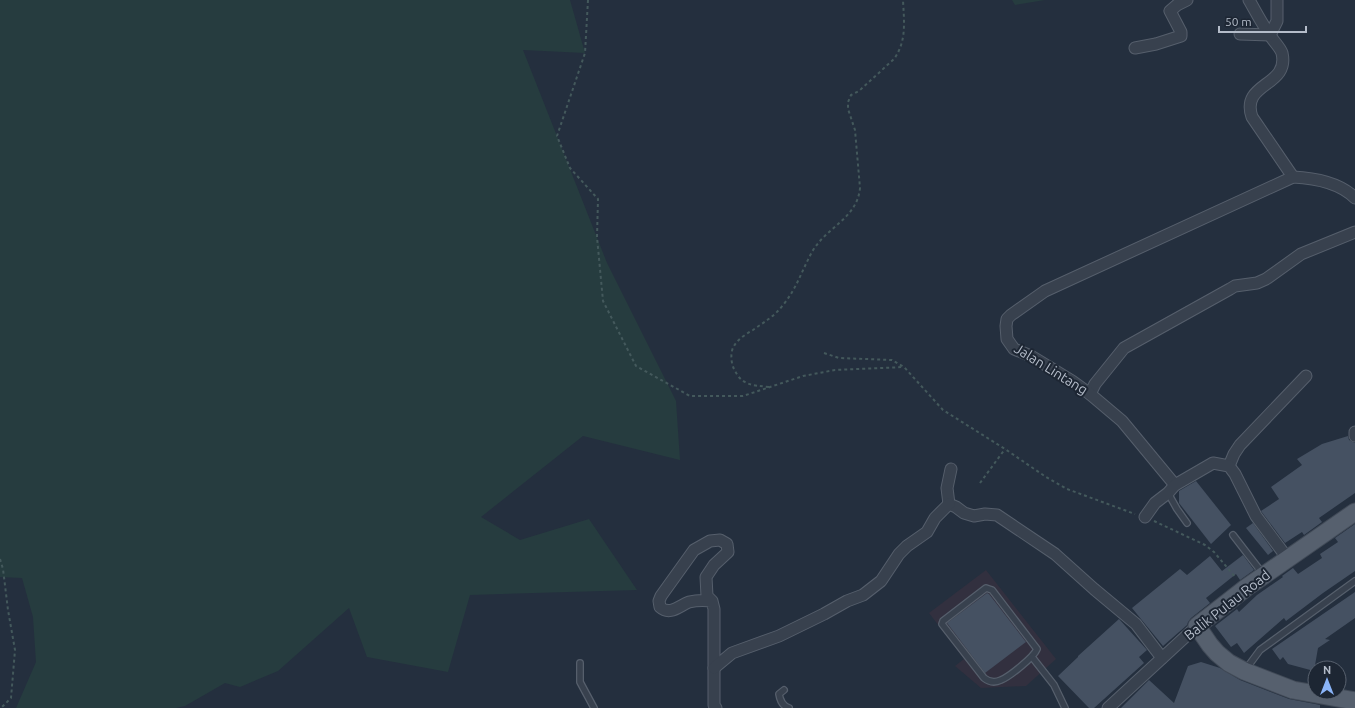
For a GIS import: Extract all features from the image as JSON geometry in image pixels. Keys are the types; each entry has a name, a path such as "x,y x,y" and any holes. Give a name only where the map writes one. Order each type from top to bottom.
{"main road":[{"name":"Balik Pulau Road","path":"1197,626 1245,589 1355,512"},
{"path":"1197,626 1217,653 1229,663 1244,671 1293,690 1355,701"}],"street":[{"path":"1135,48 1156,44 1181,36 1181,32 1170,11 1177,5 1187,0"},
{"path":"1249,0 1281,51 1282,59 1281,70 1278,74 1255,92 1250,102 1252,117 1293,177 1319,180 1337,186 1355,198"},
{"path":"1270,35 1277,21 1277,0"},
{"path":"1240,34 1270,35"},
{"name":"Jalan Lintang","path":"1171,489 1122,421 1072,381 1031,356 1014,349 1006,339 1007,319 1011,314 1044,291 1293,177"},
{"path":"1090,394 1095,384 1124,348 1235,286 1257,284 1301,254 1355,232"},
{"path":"1229,466 1240,445 1306,376"},
{"path":"1145,517 1155,503 1171,489 1213,463 1229,466 1235,474 1256,516 1288,559"},
{"path":"949,504 947,488 950,469"},
{"path":"949,504 974,516 985,514 997,515 1055,554 1136,624 1162,658"},
{"path":"714,668 732,653 779,636 847,601 863,595 881,581 899,554 907,546 927,532 935,518 949,504"},
{"path":"712,601 700,600 688,602 673,610 667,611 660,607 659,601 694,550 710,541 720,540 726,544 728,552 714,565 706,577 707,596 712,601 714,609 714,705 716,708"},
{"name":"Balik Pulau Road","path":"1108,708 1197,626"}],"lane":[{"path":"1171,489 1177,510 1187,523"},
{"path":"1233,535 1264,576"},
{"path":"1244,671 1260,650 1355,581"},
{"path":"988,588 992,590 1036,647 1037,650 1032,657 1002,680 993,682 988,681 943,627 943,621 988,588"},
{"path":"1032,657 1054,685 1065,708"},
{"path":"580,663 580,682 594,708"},
{"path":"784,690 779,694 780,700 785,707 789,708"}],"path":[{"path":"588,0 585,53 557,136 570,168 598,199 597,237 603,301 636,366 690,396 743,396 803,376 835,370 904,367"},
{"path":"770,387 743,382 737,376 732,366 732,352 734,346 742,338 774,315 782,306 793,291 812,251 829,232 847,217 859,197 860,188 854,130 848,109 848,102 851,95 864,87 894,59 898,53 903,41 903,0"},
{"path":"824,353 839,358 892,360 904,367 943,410 1046,477 1067,489 1145,517 1178,531 1205,545 1214,552 1245,589"},
{"path":"980,483 1005,449"},
{"path":"0,559 3,569 15,650 11,698 1,708"}],"shaded area":[{"path":"986,570 1056,659 1026,686 981,688 955,666 964,659 929,613"}],"green space":[{"path":"0,0 570,0 585,53 523,50 607,263 676,401 680,460 583,436 481,517 520,540 589,519 637,590 470,595 448,672 367,657 349,608 278,671 240,687 225,683 185,706 176,708 16,708 36,662 33,617 22,578 0,577"},
{"path":"1012,0 1045,0 1015,5"}],"building":[{"path":"1348,436 1349,440 1355,443 1355,493 1319,518 1322,522 1304,535 1302,532 1285,543 1261,511 1279,499 1271,487 1302,465 1297,459 1322,444"},
{"path":"1196,481 1231,525 1211,544 1179,503 1179,491"},
{"path":"1253,523 1273,551 1268,555 1246,528"},
{"path":"1355,524 1355,571 1286,621 1284,618 1244,653 1237,643 1231,647 1215,626 1237,609 1239,612 1257,595 1283,577 1282,576 1293,568 1298,574 1322,558 1320,554 1338,542 1335,538"},
{"path":"1243,555 1254,570 1240,580 1236,574 1206,598 1210,603 1191,618 1187,625 1163,646 1132,608 1180,569 1187,575 1210,556 1222,571"},
{"path":"1355,592 1355,618 1325,639 1330,640 1318,648 1316,660 1307,660 1307,669 1288,664 1283,657 1280,660 1272,649"},
{"path":"987,593 1026,642 985,673 947,623"},
{"path":"1119,619 1147,650 1139,657 1144,663 1094,708 1089,708 1058,676"},
{"path":"1201,662 1220,668 1240,680 1289,699 1320,705 1320,708 1121,708 1149,680 1174,703 1188,666"}]}
